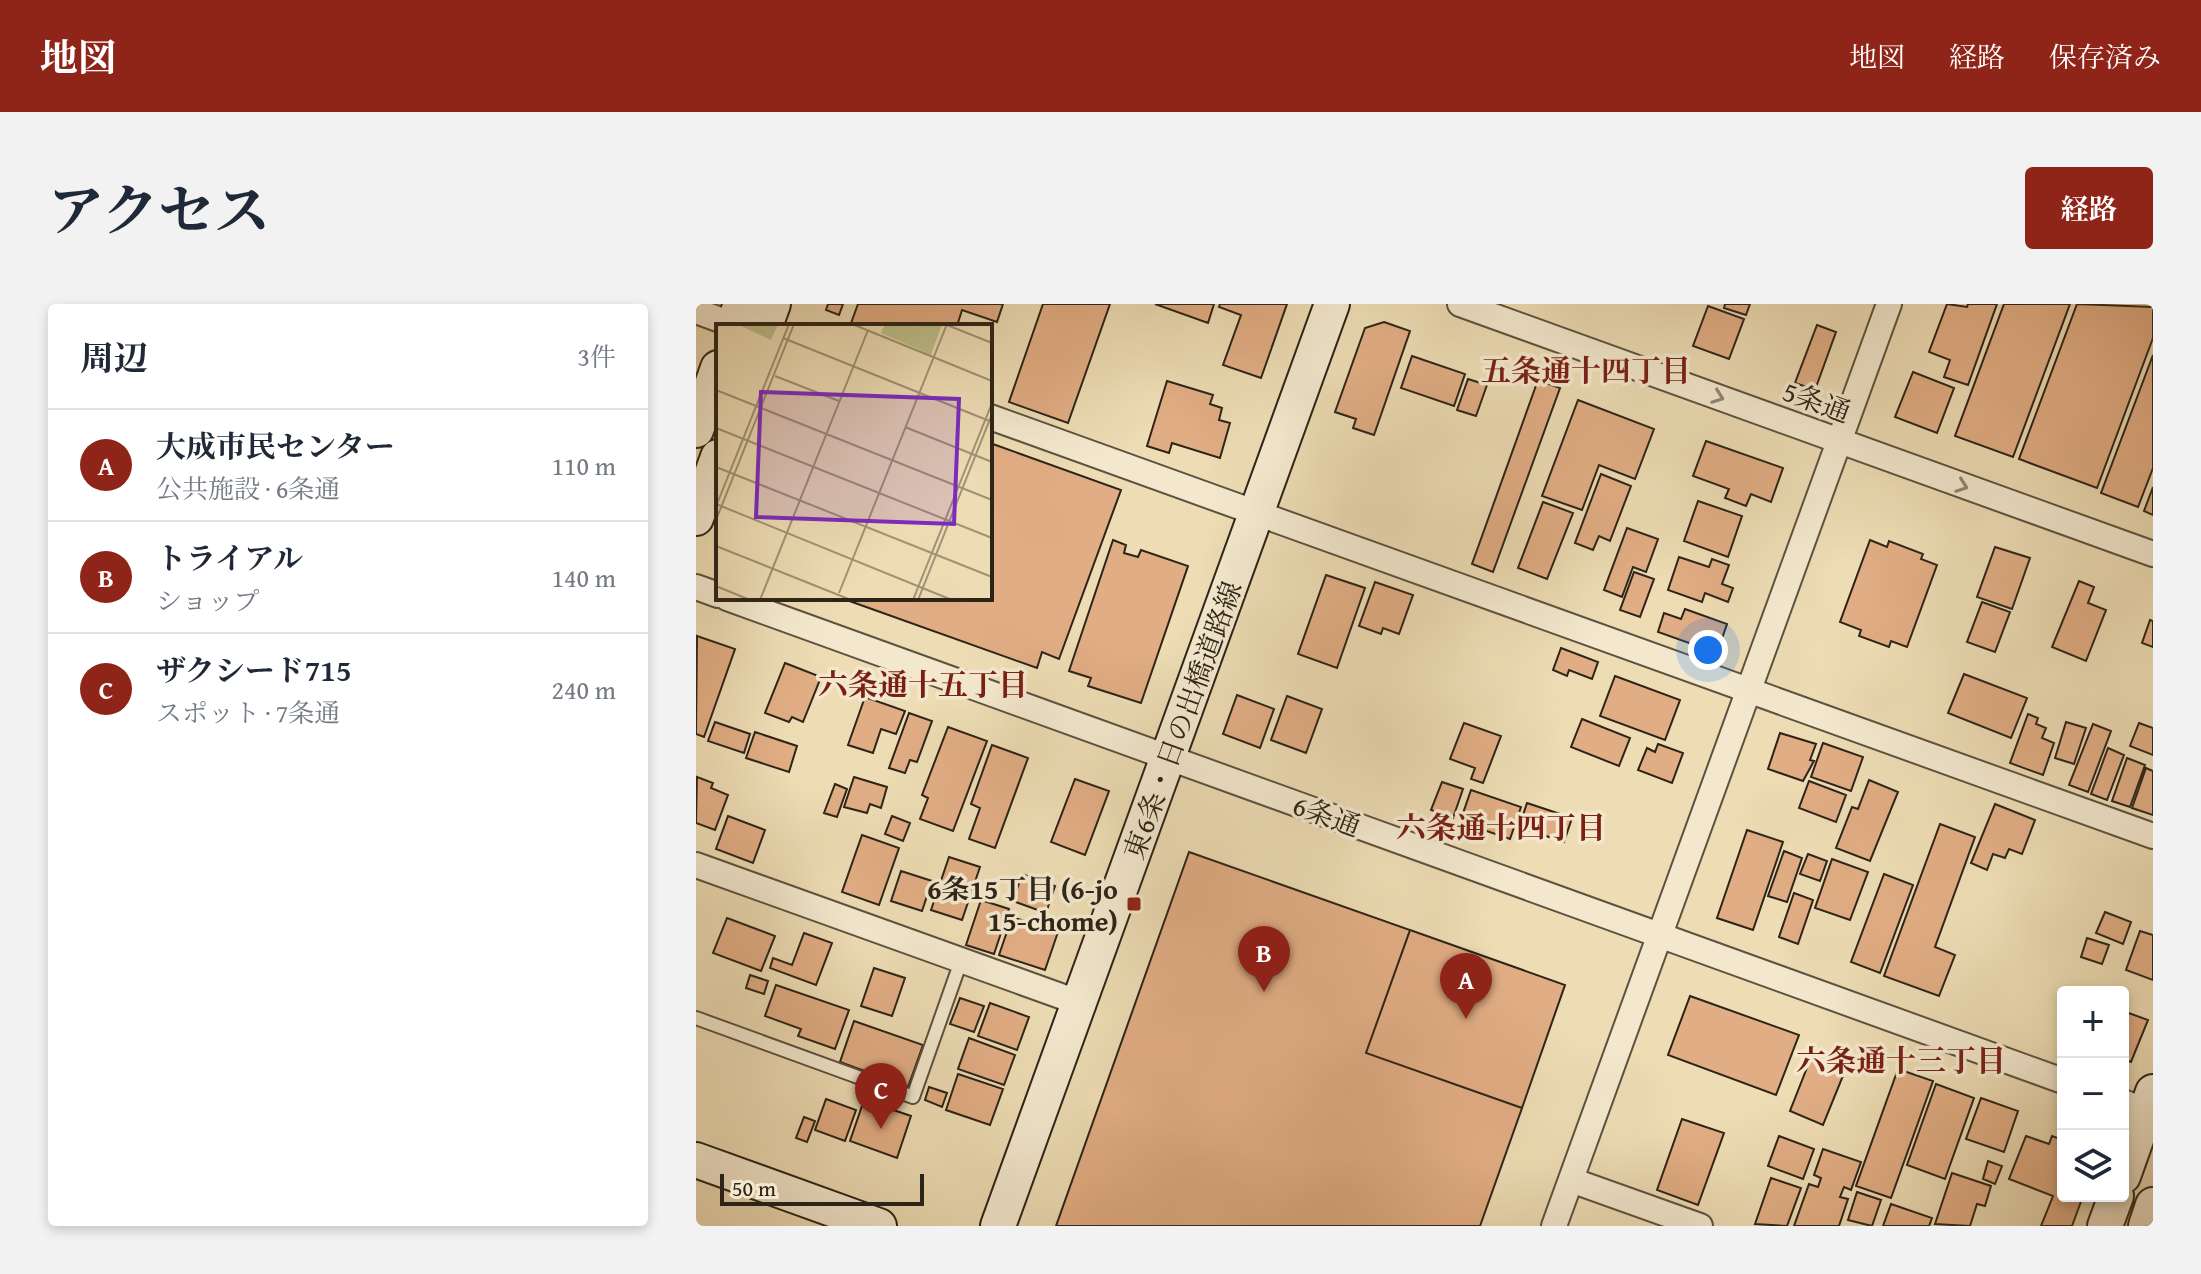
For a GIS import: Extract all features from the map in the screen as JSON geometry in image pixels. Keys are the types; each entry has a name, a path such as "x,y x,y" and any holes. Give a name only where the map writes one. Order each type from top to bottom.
{"street":[{"path":"696,311 742,321 773,304"},
{"name":"東6条・日の出橋道路線","path":"998,1226 1332,304"},
{"name":"5条通","path":"1460,304 2153,554"},
{"path":"1554,1226 1751,691 1889,304"},
{"path":"696,430 716,374"},
{"path":"992,418 2153,836"},
{"path":"696,518 716,463"},
{"path":"696,587 716,594"},
{"name":"6条通","path":"733,600 2057,1079"},
{"path":"696,865 1080,1003"},
{"path":"2129,1155 2144,1104"},
{"path":"696,1160 879,1226"},
{"path":"1571,1180 1700,1226"},
{"path":"2105,1226 2114,1202"},
{"path":"2146,1226 2153,1205"}],"lane":[{"path":"696,1018 913,1097 961,961"}],"building":[{"path":"828,304 843,304 839,315 826,310"},
{"path":"858,304 1003,304 997,322 962,310 958,324 851,324"},
{"path":"1043,304 1110,304 1068,423 1009,402"},
{"path":"1155,304 1214,304 1208,323"},
{"path":"1220,304 1287,304 1261,378 1223,365 1241,315 1219,307"},
{"path":"1725,304 1750,304 1746,315 1724,308"},
{"path":"1947,304 1967,307 1968,304 1997,304 1968,385 1944,377 1950,360 1929,352"},
{"path":"2004,304 2070,304 2013,457 1955,436"},
{"path":"2077,304 2153,307 2153,338 2097,488 2019,459"},
{"path":"1708,306 1744,319 1729,359 1693,346"},
{"path":"1384,322 1410,331 1374,435 1353,428 1356,419 1335,412 1365,328"},
{"path":"1817,325 1836,332 1815,390 1795,383"},
{"path":"2153,355 2153,468 2138,507 2101,493"},
{"path":"1412,356 1465,374 1454,406 1401,388"},
{"path":"1913,372 1954,388 1937,433 1895,417"},
{"path":"1468,379 1487,385 1476,416 1457,410"},
{"path":"1538,380 1560,388 1493,572 1472,564"},
{"path":"1167,381 1213,395 1210,404 1222,408 1219,420 1230,423 1220,458 1172,443 1169,453 1147,446"},
{"path":"1578,400 1654,429 1635,479 1599,465 1582,510 1542,496"},
{"path":"1706,441 1783,468 1771,502 1751,494 1746,506 1725,498 1729,489 1693,476"},
{"path":"992,444 1121,490 1059,659 1042,652 1037,668 847,600 992,600"},
{"path":"1601,474 1631,486 1610,541 1599,536 1593,550 1575,543"},
{"path":"2153,487 2153,515 2144,511"},
{"path":"1698,501 1742,516 1728,557 1684,541"},
{"path":"1543,502 1573,513 1547,579 1518,568"},
{"path":"1627,528 1658,539 1646,572 1633,567 1622,597 1604,590"},
{"path":"1113,540 1126,545 1124,553 1138,557 1141,550 1188,566 1141,703 1088,686 1091,678 1069,671"},
{"path":"1870,540 1887,547 1889,541 1923,554 1921,559 1937,565 1907,647 1891,641 1889,647 1859,636 1861,630 1840,622"},
{"path":"1995,547 2030,558 2012,609 1977,597"},
{"path":"1679,557 1709,567 1712,559 1729,565 1722,584 1733,588 1728,602 1705,593 1702,602 1668,590"},
{"path":"1634,572 1654,579 1640,617 1620,610"},
{"path":"1326,575 1365,588 1337,668 1298,654"},
{"path":"2079,581 2094,587 2088,603 2106,610 2086,661 2052,647"},
{"path":"1375,582 1413,595 1399,634 1383,628 1381,634 1359,626"},
{"path":"1982,602 2010,612 1995,652 1967,642"},
{"path":"1685,609 1727,624 1717,653 1658,632 1664,613 1681,619"},
{"path":"2150,620 2153,621 2153,647 2142,643"},
{"path":"697,636 735,649 704,737 696,734"},
{"path":"1561,648 1598,662 1592,679 1569,670 1567,676 1553,670"},
{"path":"785,663 821,677 803,722 792,717 789,722 765,713"},
{"path":"1964,674 2027,698 2011,738 1948,713"},
{"path":"1615,676 1680,700 1665,740 1600,716"},
{"path":"1237,695 1274,709 1260,748 1223,734"},
{"path":"1287,696 1322,709 1306,753 1271,740"},
{"path":"865,697 905,711 896,734 881,729 873,753 848,745"},
{"path":"909,713 932,721 917,762 910,760 905,773 889,768"},
{"path":"2028,714 2038,718 2036,724 2046,728 2042,738 2054,743 2043,775 2010,763"},
{"path":"1582,719 1630,738 1619,766 1571,747"},
{"path":"715,722 750,734 744,753 708,741"},
{"path":"2066,722 2086,728 2074,764 2055,758"},
{"path":"1464,723 1501,736 1483,783 1471,779 1475,768 1450,759"},
{"path":"2139,723 2153,728 2153,755 2130,746"},
{"path":"2093,724 2111,731 2088,792 2069,785"},
{"path":"948,727 987,741 953,831 920,819 928,798 922,795"},
{"path":"755,732 797,746 789,772 746,758"},
{"path":"1780,733 1816,744 1810,760 1814,761 1803,781 1768,769"},
{"path":"1823,743 1863,757 1851,791 1811,777"},
{"path":"1658,744 1683,753 1672,783 1638,770 1647,748 1655,752"},
{"path":"992,745 1028,758 995,848 969,839 980,808 971,804"},
{"path":"2108,748 2124,755 2107,800 2091,794"},
{"path":"2127,758 2145,765 2130,807 2112,801"},
{"path":"2146,768 2153,771 2153,815 2132,808"},
{"path":"697,777 713,783 711,788 728,795 715,830 696,823"},
{"path":"854,777 887,787 881,808 870,804 867,813 844,807"},
{"path":"1075,779 1109,791 1085,855 1051,842"},
{"path":"1869,780 1898,792 1870,861 1836,848 1852,807 1858,809"},
{"path":"1809,781 1846,795 1836,822 1799,808"},
{"path":"1442,782 1463,789 1453,818 1431,810"},
{"path":"835,784 847,789 837,817 824,813"},
{"path":"1471,790 1521,807 1510,839 1460,822"},
{"path":"1527,803 1572,818 1564,842 1519,827"},
{"path":"1995,804 2035,820 2022,854 2009,849 2005,858 1993,854 1987,870 1971,863"},
{"path":"728,816 765,830 753,863 716,849"},
{"path":"892,816 910,823 903,841 885,834"},
{"path":"1940,824 1975,837 1935,947 1955,955 1939,996 1884,976"},
{"path":"1747,830 1783,842 1753,930 1717,918"},
{"path":"862,835 899,848 879,905 842,892"},
{"path":"1784,851 1802,858 1787,902 1768,896"},
{"path":"1189,852 1410,930 1366,1053 1522,1108 1480,1226 1056,1226"},
{"path":"1808,854 1827,861 1820,881 1800,874"},
{"path":"949,857 980,867 962,920 931,910"},
{"path":"1832,859 1868,872 1850,920 1815,908"},
{"path":"901,871 932,881 922,911 891,901"},
{"path":"1022,874 1055,886 1046,913 1013,901"},
{"path":"1884,874 1913,885 1880,973 1851,962"},
{"path":"1794,893 1813,900 1798,944 1779,937"},
{"path":"981,900 1009,909 994,954 966,945"},
{"path":"2105,912 2131,922 2123,944 2096,933"},
{"path":"1012,917 1058,932 1045,970 999,955"},
{"path":"727,918 775,936 761,971 713,953"},
{"path":"1410,930 1565,985 1522,1108 1366,1053"},
{"path":"2140,931 2153,935 2153,980 2126,970"},
{"path":"804,933 832,943 816,985 770,968 773,958 792,965"},
{"path":"2087,938 2109,945 2102,964 2081,957"},
{"path":"874,968 905,978 892,1016 861,1006"},
{"path":"750,975 768,981 764,994 746,988"},
{"path":"776,985 849,1010 835,1049 798,1036 801,1029 765,1016"},
{"path":"1690,996 1799,1035 1776,1095 1668,1055"},
{"path":"960,998 984,1006 974,1032 950,1024"},
{"path":"990,1003 1029,1017 1017,1050 978,1036"},
{"path":"2129,1013 2148,1020 2129,1061"},
{"path":"854,1021 923,1045 908,1087 840,1062"},
{"path":"969,1038 1015,1055 1004,1085 958,1069"},
{"path":"1836,1050 1851,1056 1823,1125 1790,1111 1810,1060 1828,1068"},
{"path":"1898,1069 1933,1081 1891,1198 1856,1186"},
{"path":"958,1074 1003,1089 990,1125 946,1110"},
{"path":"1936,1084 1974,1098 1945,1179 1907,1165"},
{"path":"929,1087 947,1093 942,1107 925,1100"},
{"path":"1981,1098 2018,1111 2004,1152 1966,1139"},
{"path":"826,1099 856,1110 845,1141 815,1130"},
{"path":"864,1100 911,1116 897,1158 850,1141"},
{"path":"804,1117 815,1121 807,1142 796,1138"},
{"path":"1682,1119 1724,1133 1698,1205 1657,1190"},
{"path":"1779,1136 1814,1149 1803,1179 1768,1166"},
{"path":"2026,1136 2049,1144 2052,1136 2057,1138 2057,1202 2081,1202 2072,1226 2041,1226 2053,1196 2009,1179"},
{"path":"1823,1149 1861,1162 1851,1190 1844,1187 1840,1197 1848,1199 1839,1226 1794,1226 1809,1184 1818,1187 1821,1178 1814,1175"},
{"path":"1988,1161 2002,1166 1995,1184 1983,1179"},
{"path":"1952,1173 1991,1186 1985,1206 1977,1204 1970,1226 1935,1224"},
{"path":"1771,1178 1801,1188 1787,1226 1755,1224"},
{"path":"1857,1192 1881,1200 1872,1226 1848,1220"},
{"path":"1891,1204 1932,1218 1929,1226 1883,1226"}],"place":[{"name":"6条15丁目 (6-jo 15-chome)","path":"1134,904"},
{"name":"トライアル","path":"1264,992"},
{"name":"大成市民センター","path":"1466,1019"},
{"name":"ザクシード715","path":"881,1129"}],"district":[{"name":"五条通十四丁目","path":"1586,370"},
{"name":"六条通十五丁目","path":"923,684"},
{"name":"六条通十四丁目","path":"1501,827"},
{"name":"六条通十三丁目","path":"1901,1060"}]}
